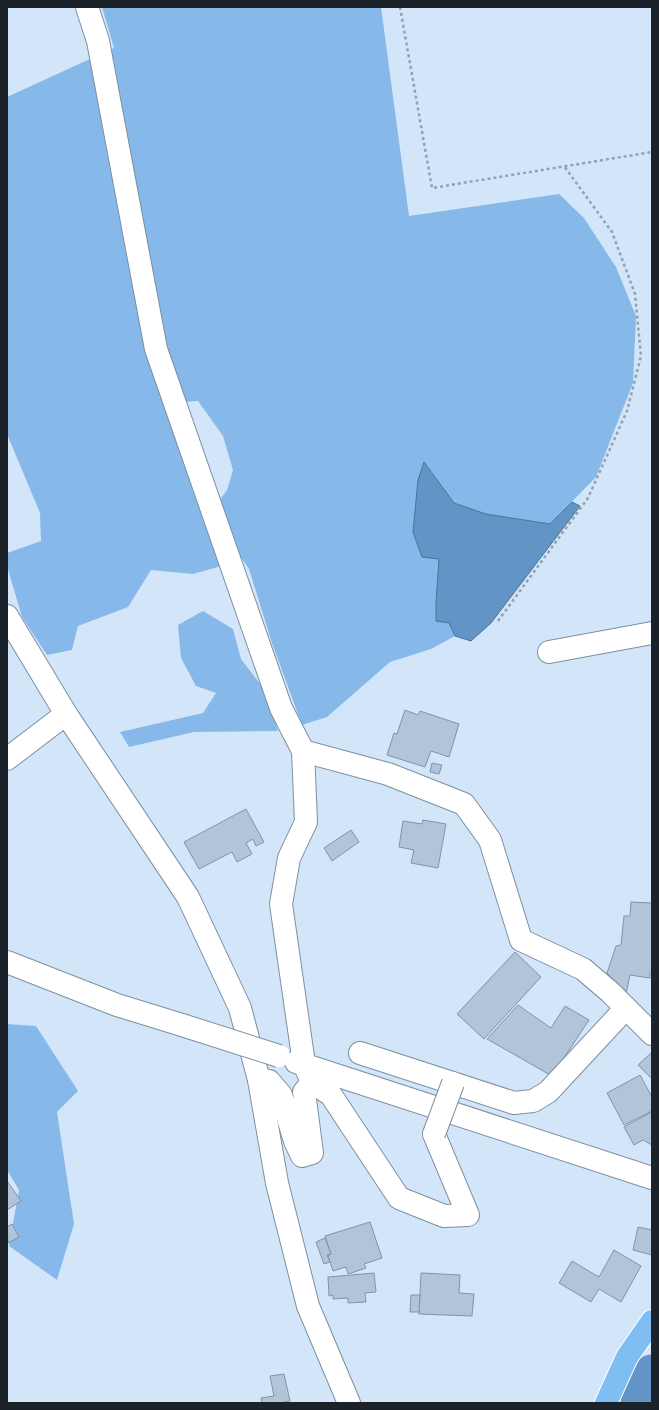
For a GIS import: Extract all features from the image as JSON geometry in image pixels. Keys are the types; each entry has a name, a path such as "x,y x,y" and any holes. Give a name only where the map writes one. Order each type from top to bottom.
{"main road":[{"path":"606,1403 627,1357 652,1321"}],"street":[{"path":"87,7 98,41 156,349 281,708 303,751 306,822 289,858 281,904 308,1073 304,1092 312,1153 302,1156 295,1141 282,1095 268,1081 259,1080"},
{"path":"7,616 66,714 188,897 240,1008 259,1080 277,1183 308,1306 348,1403"},
{"path":"548,652 652,633"},
{"path":"7,759 66,714"},
{"path":"303,751 388,774 464,804 490,840 521,940 583,969 652,1034"},
{"path":"7,962 117,1005 279,1056 308,1073 331,1094 399,1198 444,1216 468,1215 434,1134 454,1083"},
{"path":"360,1053 514,1103 533,1101 548,1092 626,1008"},
{"path":"308,1073 652,1178"}],"path":[{"path":"400,7 432,188 652,152"},
{"path":"498,621 588,498 627,411 641,356 635,294 612,232 564,166"}],"shaded area":[{"path":"102,7 381,7 409,216 559,194 584,218 616,267 636,316 633,383 596,477 550,524 486,514 454,503 424,462 440,559 436,602 455,636 431,649 390,662 327,717 302,725 272,643 249,569 234,547 218,502 227,490 233,470 223,436 198,401 182,402 176,424 187,473 196,499 210,505 225,565 193,574 151,570 128,607 78,626 72,650 47,655 22,617 7,566 7,553 41,541 40,513 7,434 7,97 114,48"},
{"path":"424,462 454,503 486,514 550,524 572,502 580,506 491,623 471,641 455,636 449,623 436,621 439,559 422,557 413,532 418,480"},
{"path":"203,611 233,629 241,659 264,689 278,731 194,732 129,747 120,732 203,713 216,693 196,686 181,658 178,625"},
{"path":"7,1024 36,1026 78,1091 57,1112 74,1224 57,1280 9,1246 19,1190 7,1170"}],"building":[{"path":"405,710 418,715 420,711 459,724 449,757 431,751 425,767 387,755 394,733 397,734"},
{"path":"432,763 442,765 439,774 430,772"},
{"path":"246,809 264,842 256,846 253,839 246,843 252,854 237,862 232,852 199,869 184,842"},
{"path":"423,820 446,824 438,868 411,863 414,850 399,847 403,821 422,824"},
{"path":"351,830 359,842 332,861 324,848"},
{"path":"631,902 652,903 652,972 650,972 650,978 630,975 626,994 607,973 616,946 621,945 624,916 630,916"},
{"path":"515,952 541,977 484,1039 457,1014"},
{"path":"518,1005 551,1028 565,1006 589,1020 552,1076 487,1039"},
{"path":"652,1052 652,1079 638,1065"},
{"path":"640,1075 652,1097 652,1111 624,1125 607,1093"},
{"path":"652,1112 652,1145 643,1140 634,1145 624,1127"},
{"path":"7,1181 21,1201 7,1210"},
{"path":"370,1222 382,1258 364,1264 366,1268 348,1274 346,1267 333,1271 328,1256 331,1254 325,1236"},
{"path":"12,1224 19,1237 8,1243 7,1227"},
{"path":"638,1227 652,1230 652,1255 633,1250"},
{"path":"325,1238 331,1254 327,1255 330,1262 324,1264 316,1242"},
{"path":"614,1250 641,1266 621,1302 599,1289 591,1302 559,1283 572,1261 599,1277"},
{"path":"374,1273 376,1292 365,1293 366,1302 348,1303 348,1298 333,1299 333,1295 329,1296 328,1277"},
{"path":"421,1273 460,1275 459,1293 474,1294 472,1316 419,1314"},
{"path":"411,1295 420,1295 419,1312 410,1312"},
{"path":"284,1374 290,1401 279,1403 262,1403 261,1398 274,1396 270,1376"}],"waterway":[{"path":"641,1403 652,1375"}]}
